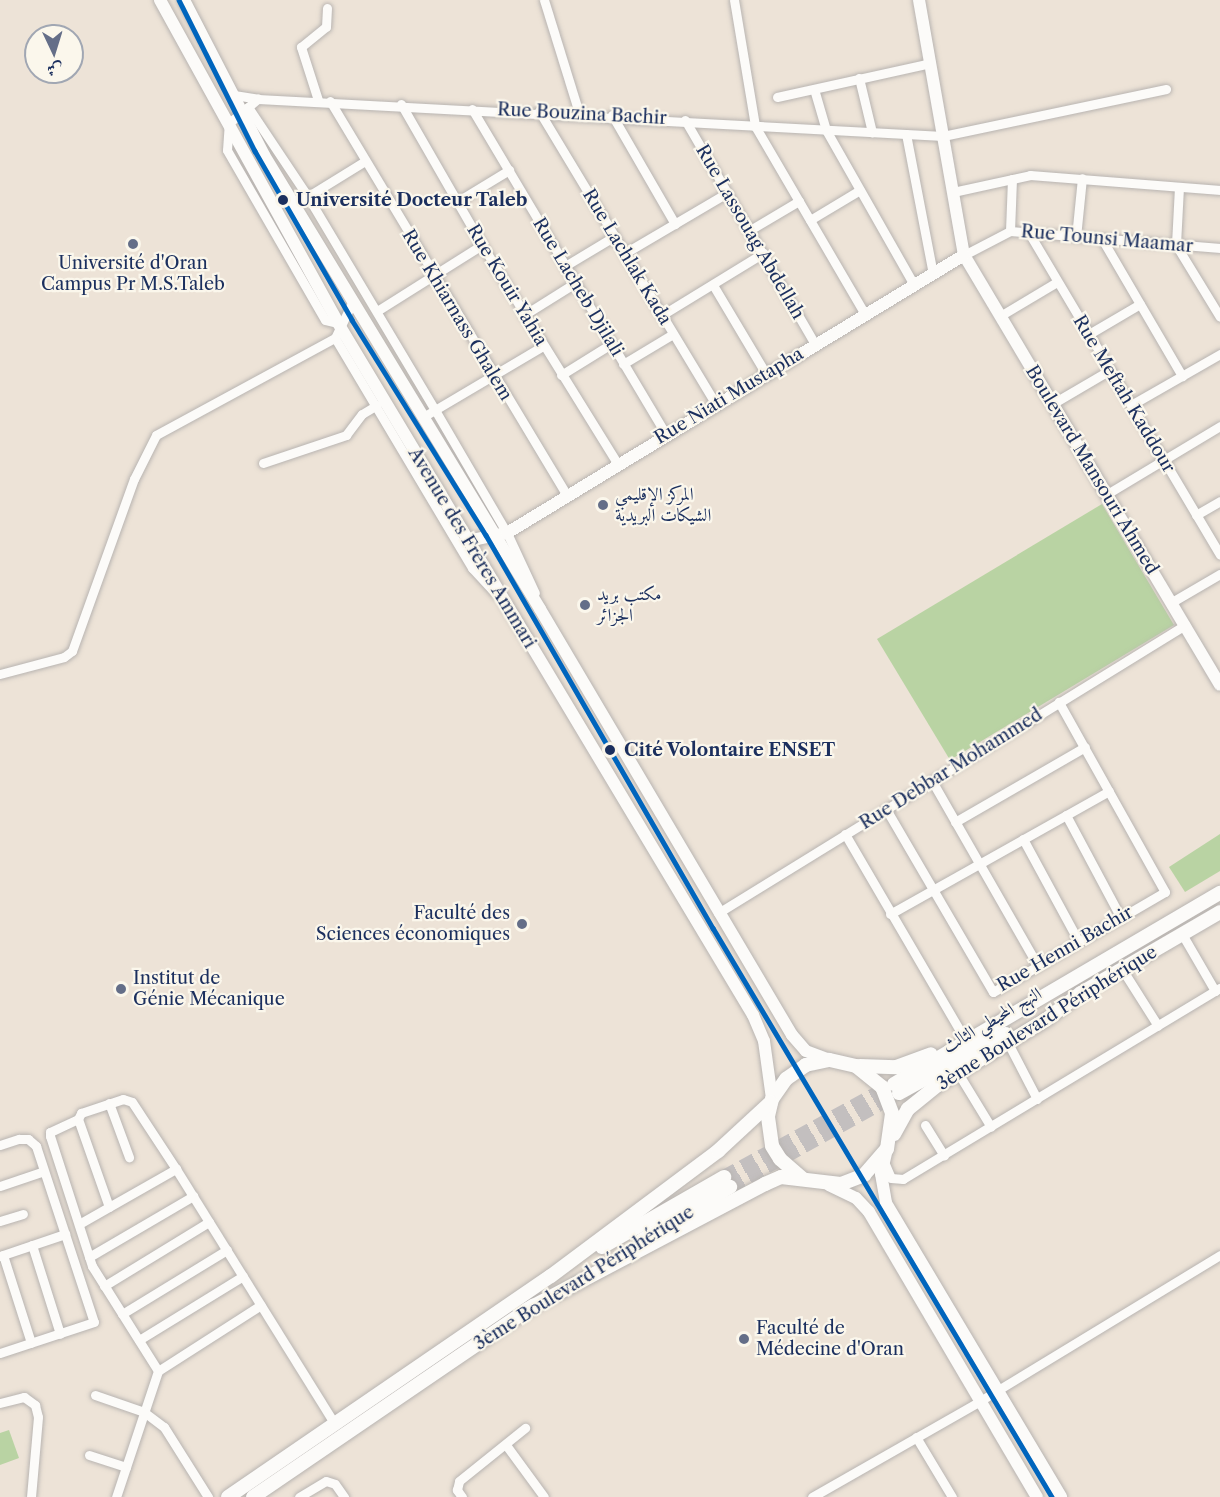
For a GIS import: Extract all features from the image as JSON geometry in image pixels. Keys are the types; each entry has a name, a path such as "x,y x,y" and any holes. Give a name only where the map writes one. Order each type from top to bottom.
{"highway":[{"name":"3ème Boulevard Périphérique","path":"897,1088 1122,950 1220,893"},
{"name":"3ème Boulevard Périphérique","path":"887,1150 920,1097 1008,1043 1081,993 1220,912"},
{"name":"النهج المحيطي الثالث","path":"856,1066 896,1067 923,1059 1107,954 1122,950"},
{"name":"النهج المحيطي الثالث","path":"897,1088 1081,993"},
{"path":"228,1497 551,1276 718,1151 772,1100 796,1071 829,1060 856,1066 873,1077 889,1100 892,1113 887,1150 864,1175 829,1185 802,1178 781,1178 765,1184 526,1310"},
{"path":"772,1100 768,1132 772,1146 785,1165 802,1178"},
{"name":"3ème Boulevard Périphérique","path":"253,1497 526,1310 727,1182 551,1276"},
{"name":"3ème Boulevard Périphérique","path":"269,1497 350,1431"},
{"path":"219,1497 297,1449"}],"main road":[{"name":"Avenue des Frères Ammari","path":"160,0 229,123 338,330 753,1015 764,1041 772,1100"},
{"name":"Avenue des Frères Ammari","path":"184,0 234,95 245,109 353,301 540,609 798,1045 829,1060"},
{"path":"919,0 964,255"},
{"name":"Rue Niati Mustapha","path":"467,541 507,533 666,434 964,255"},
{"name":"Boulevard Mansouri Ahmed","path":"964,255 1185,625 1216,669 1220,686"},
{"path":"887,1150 882,1191 886,1203 988,1396 1037,1497"},
{"path":"829,1185 856,1198 868,1212 988,1396 1061,1497"}],"street":[{"path":"544,0 579,113"},
{"path":"734,0 755,126 864,314"},
{"path":"318,100 300,47 326,27 327,8"},
{"path":"777,97 930,63"},
{"path":"859,78 872,132"},
{"path":"814,89 826,130 914,285"},
{"name":"Rue Bouzina Bachir","path":"234,95 258,99 579,113 755,126 944,136 1166,89"},
{"path":"229,123 258,99"},
{"name":"Rue Khiarnass Ghalem","path":"330,101 493,377 567,496"},
{"name":"Rue Kouir Yahia","path":"401,104 524,315 618,464"},
{"path":"245,109 308,196 377,311 507,533 540,609"},
{"name":"Rue Lacheb Djilali","path":"472,109 666,434"},
{"name":"Rue Lachlak Kada","path":"539,111 716,404"},
{"path":"612,115 675,224"},
{"name":"Rue Lassouag Abdellah","path":"685,120 815,344"},
{"path":"906,134 933,274"},
{"path":"297,203 365,162"},
{"path":"458,201 509,170"},
{"path":"953,192 1030,175 1220,190"},
{"path":"1076,237 1082,178"},
{"path":"1010,231 1012,179"},
{"path":"1179,187 1176,245 1216,303 1220,317"},
{"path":"810,220 860,190"},
{"path":"625,253 727,193"},
{"path":"750,230 799,201"},
{"name":"Rue Tounsi Maamar","path":"964,255 1010,231 1220,248"},
{"name":"Rue Meftah Kaddour","path":"1029,233 1220,555"},
{"path":"565,266 615,236"},
{"path":"1102,239 1182,375"},
{"path":"377,311 432,274 482,245"},
{"path":"662,315 763,254"},
{"path":"1000,316 1058,282"},
{"path":"524,315 575,283"},
{"path":"713,285 766,374"},
{"path":"0,674 63,657 72,651 134,479 156,435 324,341 338,330 353,301"},
{"path":"1089,334 1140,304"},
{"path":"324,341 338,330"},
{"path":"338,330 377,405 472,568 505,604"},
{"path":"623,364 673,334"},
{"path":"561,375 611,344"},
{"path":"423,417 543,346"},
{"path":"1131,405 1220,354"},
{"path":"1052,404 1110,370"},
{"path":"263,463 346,435 362,414 377,405"},
{"path":"1107,494 1220,426"},
{"path":"1196,515 1220,501"},
{"path":"1210,539 1220,533"},
{"path":"1172,602 1220,574"},
{"name":"Rue Debbar Mohammed","path":"718,912 1185,625"},
{"path":"890,914 1109,791 1059,702"},
{"path":"955,822 1085,747"},
{"path":"932,781 1038,966"},
{"name":"Rue Henni Bachir","path":"886,809 993,992 1165,892 1109,791"},
{"path":"1066,815 1121,918"},
{"path":"845,834 963,1036"},
{"path":"1023,839 1079,942"},
{"path":"887,1150 891,1178 903,1179 1218,990 1182,934"},
{"path":"1122,969 1158,1026"},
{"path":"1008,1043 1037,1099"},
{"path":"958,1073 991,1127"},
{"path":"158,1371 104,1286 89,1257 50,1132 78,1119 81,1113 123,1099 132,1102 176,1169 334,1423"},
{"path":"109,1103 129,1157"},
{"path":"78,1119 109,1207"},
{"path":"925,1125 944,1156"},
{"path":"0,1145 28,1139 36,1146 94,1322 0,1353"},
{"path":"79,1224 176,1169"},
{"path":"0,1186 44,1171"},
{"path":"89,1257 193,1196"},
{"path":"0,1221 23,1214"},
{"path":"104,1286 209,1222"},
{"path":"31,1343 1,1255 65,1234"},
{"path":"32,1245 60,1334"},
{"path":"122,1314 227,1250"},
{"path":"817,1496 988,1396 1220,1255"},
{"path":"139,1340 243,1276"},
{"path":"116,1497 158,1371 261,1305"},
{"path":"95,1395 144,1412 164,1427 208,1497"},
{"path":"0,1402 24,1397 35,1405 39,1417 31,1497"},
{"path":"462,1497 457,1490 459,1480 525,1428"},
{"path":"916,1437 952,1497"},
{"path":"506,1445 544,1497"},
{"path":"89,1455 126,1467"},
{"path":"299,1497 326,1481 335,1484 344,1497"}],"green space":[{"path":"1102,504 1174,625 950,760 877,639"},
{"path":"1220,834 1220,871 1185,892 1169,867"},
{"path":"9,1430 19,1458 0,1465 0,1433"}],"tunnel":[{"path":"724,1177 892,1085"},
{"path":"730,1187 896,1095"}],"transit line":[{"path":"179,0 255,151 352,320 486,535 713,928 1052,1497"}],"place":[{"name":"Université Docteur Taleb","path":"283,200"},
{"name":"Université d'Oran Campus Pr M.S.Taleb","path":"133,244"},
{"name":"المركز الإقليمي الشيكات البريدية","path":"603,505"},
{"name":"مكتب بريد الجزائر","path":"585,605"},
{"name":"Cité Volontaire ENSET","path":"610,750"},
{"name":"Faculté des Sciences économiques","path":"522,924"},
{"name":"Institut de Génie Mécanique","path":"121,989"},
{"name":"Faculté de Médecine d'Oran","path":"744,1339"}]}
